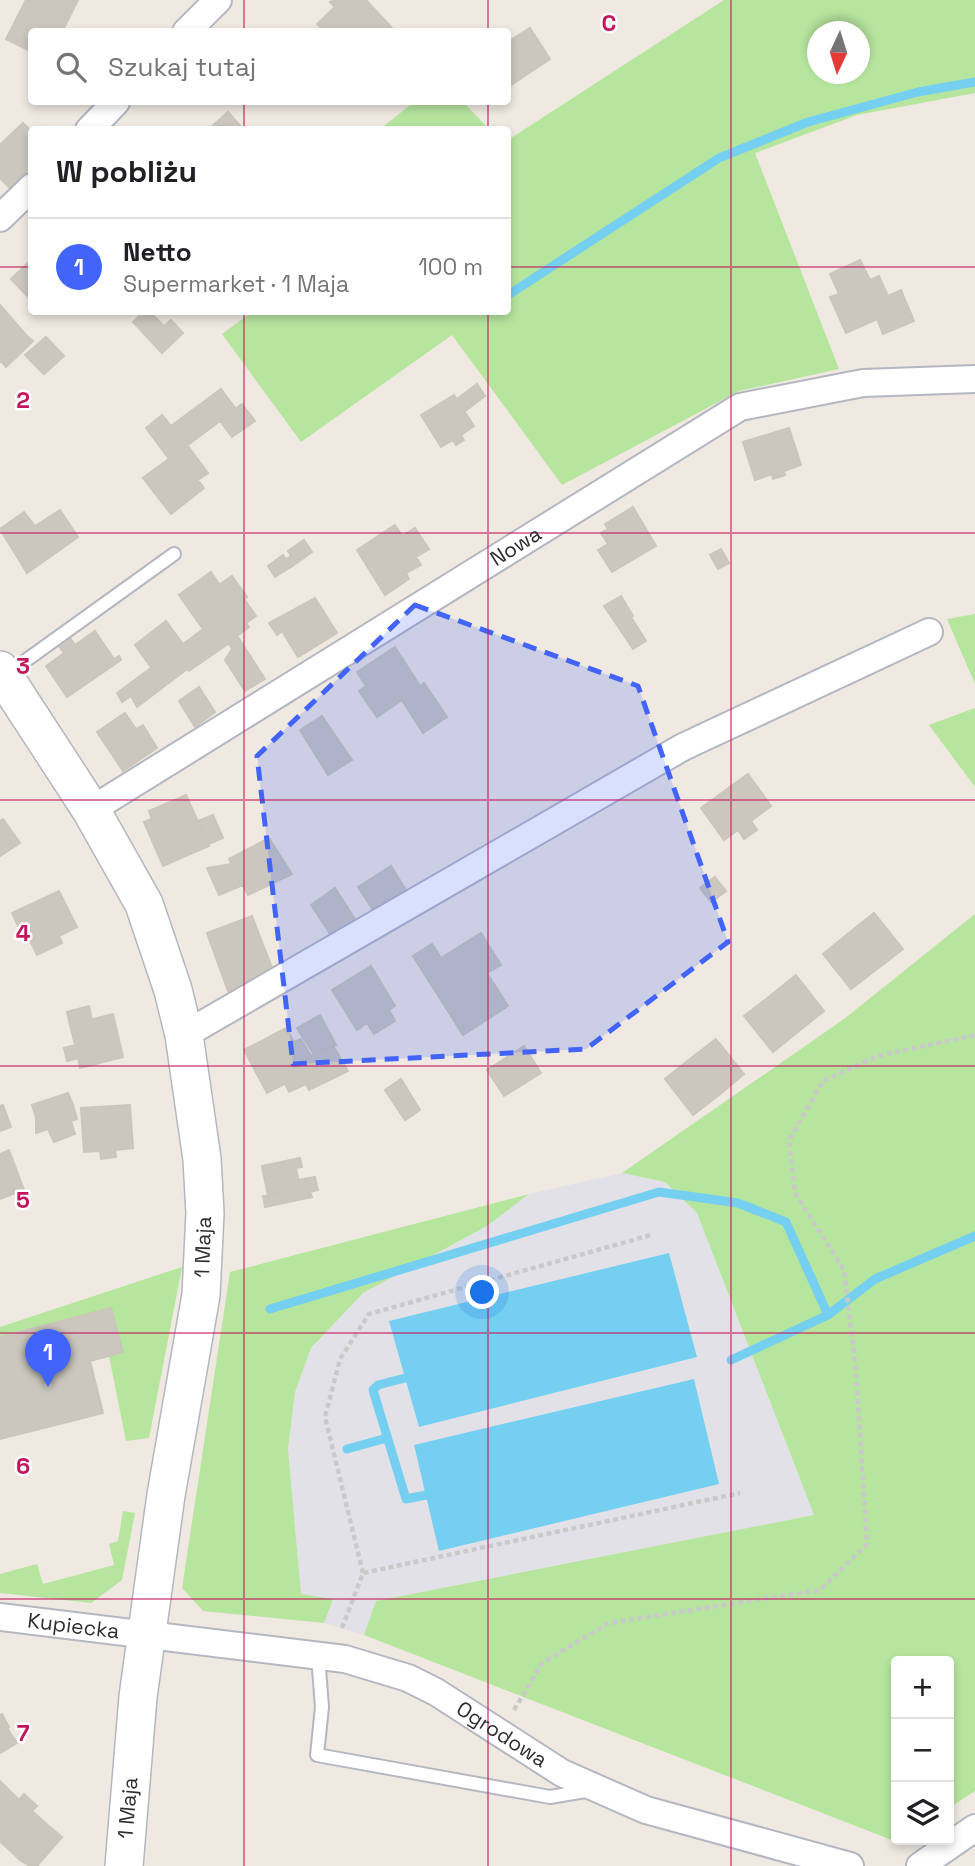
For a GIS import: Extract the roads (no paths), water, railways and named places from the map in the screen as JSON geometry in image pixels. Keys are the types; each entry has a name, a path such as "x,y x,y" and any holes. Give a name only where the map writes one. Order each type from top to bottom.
{"main road":[{"name":"1 Maja","path":"2,673 91,810 144,904 173,990 184,1035 202,1158 205,1213 201,1295 168,1485 146,1635 124,1866"}],"street":[{"path":"190,28 218,0"},
{"path":"93,126 114,105"},
{"path":"0,219 28,191"},
{"name":"Nowa","path":"91,810 740,407 863,383 975,379"},
{"path":"184,1035 683,747 929,632"},
{"name":"Kupiecka","path":"0,1617 146,1635"},
{"name":"Ogrodowa","path":"146,1635 370,1665 408,1678 436,1692 562,1773 596,1789 686,1823 850,1866"},
{"path":"920,1866 975,1828"}],"lane":[{"path":"2,673 174,554"},
{"path":"318,1656 322,1707 317,1755 550,1797 596,1789"}],"water":[{"path":"669,1253 697,1357 419,1427 389,1321"},
{"path":"694,1379 719,1484 439,1551 414,1445"}],"waterway":[{"path":"511,293 719,158 808,122 918,92 975,82"},
{"path":"270,1309 659,1192 738,1203 786,1222 828,1315"},
{"path":"731,1360 828,1315 875,1279 975,1236"},
{"path":"405,1378 378,1385 373,1390 406,1499 426,1495"},
{"path":"347,1449 387,1438"}],"place":[{"name":"Netto","path":"48,1387"}]}
